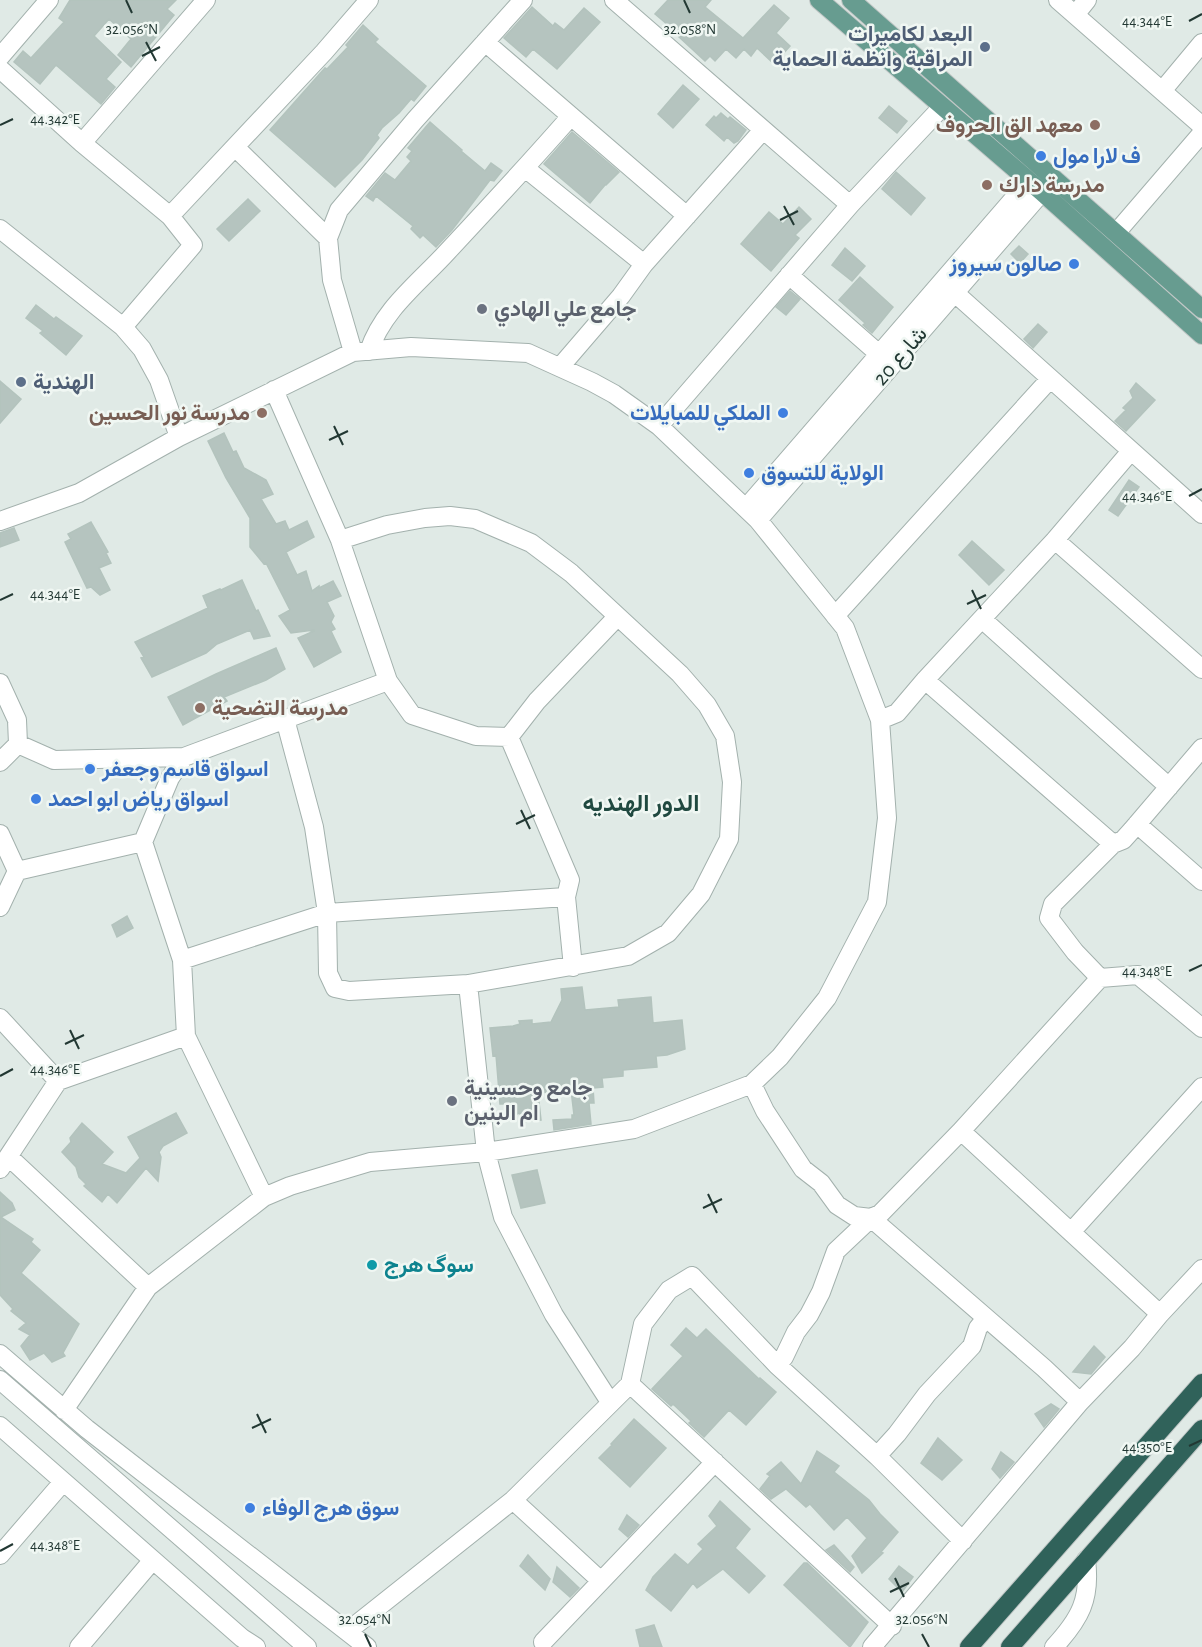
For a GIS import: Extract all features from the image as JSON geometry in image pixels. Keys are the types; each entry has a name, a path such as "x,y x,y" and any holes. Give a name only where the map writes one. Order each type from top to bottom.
{"highway":[{"path":"969,1647 1202,1383"},
{"path":"1010,1647 1202,1429"}],"main road":[{"path":"819,0 1035,186 1202,335"},
{"path":"851,0 1202,309"}],"street":[{"path":"0,57 49,0"},
{"path":"82,143 206,0"},
{"path":"170,216 369,0"},
{"path":"361,352 332,280 328,238 339,210 415,120 523,0"},
{"path":"614,0 850,205"},
{"path":"1058,0 1202,126"},
{"path":"1075,15 1088,0"},
{"path":"485,42 687,216"},
{"path":"1162,91 1202,43"},
{"path":"0,69 82,143 170,216 193,244 123,327"},
{"path":"659,426 850,205 942,107"},
{"path":"361,352 392,310 572,116"},
{"path":"560,367 621,296 644,264 763,130"},
{"path":"1116,233 1202,133"},
{"path":"235,147 328,238"},
{"path":"525,168 644,264"},
{"name":"شارع 20","path":"752,514 955,293 1035,186"},
{"name":"شارع 20","path":"752,514 879,354 1035,186"},
{"path":"0,230 123,327 142,349 159,380 179,437"},
{"path":"789,275 879,354"},
{"path":"955,293 1131,451 1201,510"},
{"path":"0,521 79,494 179,437 273,390 361,352 411,347 528,353 614,394 659,426 752,514 845,628 880,720 887,818 877,902 827,998 780,1057 752,1084 634,1129 486,1152 370,1162 290,1186 264,1197 148,1287 64,1410"},
{"path":"835,616 1050,379"},
{"path":"273,390 340,540 387,681 412,715 477,736 509,738"},
{"path":"880,720 897,713 1055,540 1131,451"},
{"path":"285,719 314,827 327,913 328,973 335,988 349,991 468,984 628,956 668,933 701,894 729,839 732,782 724,736 707,705 680,674 572,573 531,543 475,519 450,516 425,518 387,525 340,540"},
{"path":"1055,540 1202,669"},
{"path":"509,738 537,701 617,617"},
{"path":"982,619 1169,787"},
{"path":"925,680 1113,844"},
{"path":"18,744 54,760 184,757 387,681"},
{"path":"0,683 17,720 18,744 0,762"},
{"path":"509,738 570,880 566,897 573,967"},
{"path":"1100,978 1075,952 1048,918 1053,904 1113,844 1123,840 1202,748"},
{"path":"184,757 170,778 143,842 182,960 186,1036 264,1197"},
{"path":"1137,824 1202,881"},
{"path":"0,834 17,871 0,907"},
{"path":"17,871 143,842"},
{"path":"182,960 327,913 566,897"},
{"path":"777,1365 817,1300 837,1251 871,1218 880,1214 961,1131 1100,978 1138,975 1202,1028"},
{"path":"468,984 486,1152 503,1217 554,1315 610,1402"},
{"path":"0,1018 58,1081"},
{"path":"148,1287 4,1163 58,1081 186,1036"},
{"path":"752,1084 765,1111 803,1169 821,1183 837,1205 854,1216 871,1218 1080,1402"},
{"path":"1072,1231 1202,1087"},
{"path":"961,1131 1160,1314"},
{"path":"872,1647 1080,1402 1132,1348 1202,1269"},
{"path":"348,1630 513,1500 630,1384 644,1324 669,1290 693,1276 777,1365 877,1456 963,1541"},
{"path":"877,1456 927,1394 972,1347 978,1328 986,1318"},
{"path":"0,1354 87,1429 367,1647"},
{"path":"0,1380 307,1647"},
{"path":"630,1384 892,1626"},
{"path":"0,1426 244,1644"},
{"path":"74,1444 87,1429"},
{"path":"543,1642 715,1462"},
{"path":"0,1555 63,1482"},
{"path":"513,1500 601,1581"},
{"path":"1054,1647 1070,1629 1082,1608 1088,1584 1086,1560"},
{"path":"79,1647 152,1561"}],"building":[{"path":"70,0 176,0 167,9 174,15 131,67 118,55 131,39 109,19 94,36 121,62 106,79 115,87 101,104 56,65 40,84 14,62 23,51 31,58 64,22 59,18"},
{"path":"668,0 711,0 705,7 743,38 774,5 789,18 776,33 790,46 774,64 757,48 751,56 744,49 736,58 726,49 715,61 710,56 705,61 655,14"},
{"path":"532,7 553,26 555,23 564,30 584,8 600,22 557,69 533,49 526,57 504,38"},
{"path":"363,25 378,39 375,42 426,86 414,101 411,99 382,128 377,135 379,138 362,160 335,187 270,130 325,68 327,69 348,47 346,45"},
{"path":"683,85 699,99 673,128 658,114"},
{"path":"889,106 907,121 897,133 879,118"},
{"path":"721,113 746,130 738,141 734,143 727,137 724,141 706,125 714,116 716,118"},
{"path":"430,122 485,171 491,163 502,171 494,181 490,180 436,247 423,235 420,238 411,229 413,226 376,196 373,201 366,196 385,173 395,180 411,161 407,157 412,151 408,148"},
{"path":"572,132 619,172 590,203 544,164"},
{"path":"896,172 925,198 911,215 882,189"},
{"path":"248,199 260,211 229,241 217,229"},
{"path":"799,207 811,219 795,235 799,238 771,271 741,244 769,212 783,224"},
{"path":"1019,246 1028,254 1020,263 1011,254"},
{"path":"845,248 865,266 852,281 832,265"},
{"path":"860,277 893,307 872,333 863,325 865,323 839,300"},
{"path":"790,291 800,299 786,315 776,307"},
{"path":"36,305 82,336 66,355 40,333 43,331 26,318"},
{"path":"1038,324 1047,332 1033,348 1024,339"},
{"path":"0,381 21,399 0,423"},
{"path":"1136,383 1155,400 1126,431 1115,421 1126,410 1123,408 1133,398 1130,391"},
{"path":"224,433 244,468 266,480 273,494 261,499 276,524 285,521 289,530 307,521 314,537 286,552 297,575 306,571 312,591 333,581 341,596 327,602 334,616 331,622 335,629 331,631 341,652 314,667 298,638 314,630 291,633 279,616 290,610 266,563 264,564 250,547 250,518 226,478 208,441"},
{"path":"1129,480 1139,487 1118,516 1109,510"},
{"path":"91,522 108,552 106,553 111,563 99,568 110,590 100,595 91,587 87,588 65,542 71,539 68,534"},
{"path":"14,528 19,540 0,547 0,533"},
{"path":"972,541 1004,570 989,585 959,555"},
{"path":"242,580 270,636 254,639 250,630 152,677 135,642 208,608 203,596"},
{"path":"276,648 285,669 266,680 224,697 227,701 183,725 168,697"},
{"path":"127,916 133,928 117,937 112,925"},
{"path":"582,987 585,1010 619,1007 618,1000 651,997 653,1023 682,1020 685,1049 656,1056 657,1067 623,1070 623,1076 602,1078 603,1087 593,1088 594,1103 589,1103 591,1124 554,1130 553,1120 572,1119 574,1115 571,1090 538,1093 541,1120 521,1122 516,1104 500,1104 496,1055 493,1056 490,1028 513,1026 520,1024 519,1021 532,1020 532,1024 551,1022 562,1000 561,989"},
{"path":"176,1113 187,1133 163,1146 159,1152 161,1157 158,1181 146,1168 117,1203 108,1194 102,1202 84,1186 86,1184 79,1177 76,1167 62,1152 82,1123 113,1152 102,1164 126,1173 140,1158 128,1137"},
{"path":"537,1170 545,1203 521,1208 512,1175"},
{"path":"0,1192 12,1203 15,1210 1,1217 33,1239 31,1242 40,1250 21,1273 79,1324 63,1353 65,1356 52,1362 44,1353 30,1360 21,1346 30,1335 19,1329 26,1323 11,1311 13,1309 0,1295"},
{"path":"686,1328 697,1338 706,1329 776,1392 746,1425 729,1410 704,1437 673,1404 671,1406 652,1389 683,1356 671,1345"},
{"path":"1094,1346 1105,1357 1091,1374 1073,1372"},
{"path":"1051,1404 1059,1409 1044,1427 1035,1414"},
{"path":"634,1419 666,1448 630,1487 599,1458"},
{"path":"938,1438 962,1460 942,1480 921,1463"},
{"path":"817,1451 839,1466 834,1472 869,1500 898,1532 881,1552 883,1553 862,1573 852,1556 867,1538 847,1517 834,1530 810,1504 806,1507 786,1489 771,1499 760,1489 770,1476 767,1474 781,1462 801,1484"},
{"path":"1001,1452 1014,1462 1000,1478 992,1469"},
{"path":"720,1501 750,1529 735,1548 765,1576 749,1593 723,1569 697,1588 693,1583 671,1611 646,1590 653,1577 675,1554 688,1565 703,1549 698,1544 717,1526 709,1516"},
{"path":"627,1515 639,1525 628,1537 619,1529"},
{"path":"834,1545 854,1567 850,1572 826,1550"},
{"path":"528,1555 550,1579 545,1590 520,1566"},
{"path":"804,1563 807,1563 868,1622 850,1647 784,1585"},
{"path":"899,1566 913,1577 902,1592 889,1579"},
{"path":"557,1567 579,1588 570,1597 553,1582"},
{"path":"654,1625 662,1647 640,1647 636,1630"}],"place":[{"name":"البعد لكاميرات المراقبة وانظمة الحماية","path":"985,47"},
{"name":"معهد الق الحروف","path":"1095,125"},
{"name":"ف لارا مول","path":"1041,156"},
{"name":"مدرسة دارك","path":"987,185"},
{"name":"صالون سيروز","path":"1074,264"},
{"name":"جامع علي الهادي","path":"482,309"},
{"name":"الهندية","path":"21,382"},
{"name":"مدرسة نور الحسين","path":"262,413"},
{"name":"الملكي للمبايلات","path":"783,413"},
{"name":"الولاية للتسوق","path":"749,473"},
{"name":"مدرسة التضحية","path":"200,708"},
{"name":"اسواق قاسم وجعفر","path":"90,769"},
{"name":"اسواق رياض ابو احمد","path":"36,799"},
{"name":"جامع وحسينية ام البنين","path":"452,1101"},
{"name":"سوگ هرج","path":"372,1265"},
{"name":"سوق هرج الوفاء","path":"250,1508"}],"district":[{"name":"الدور الهنديه","path":"641,804"}]}
